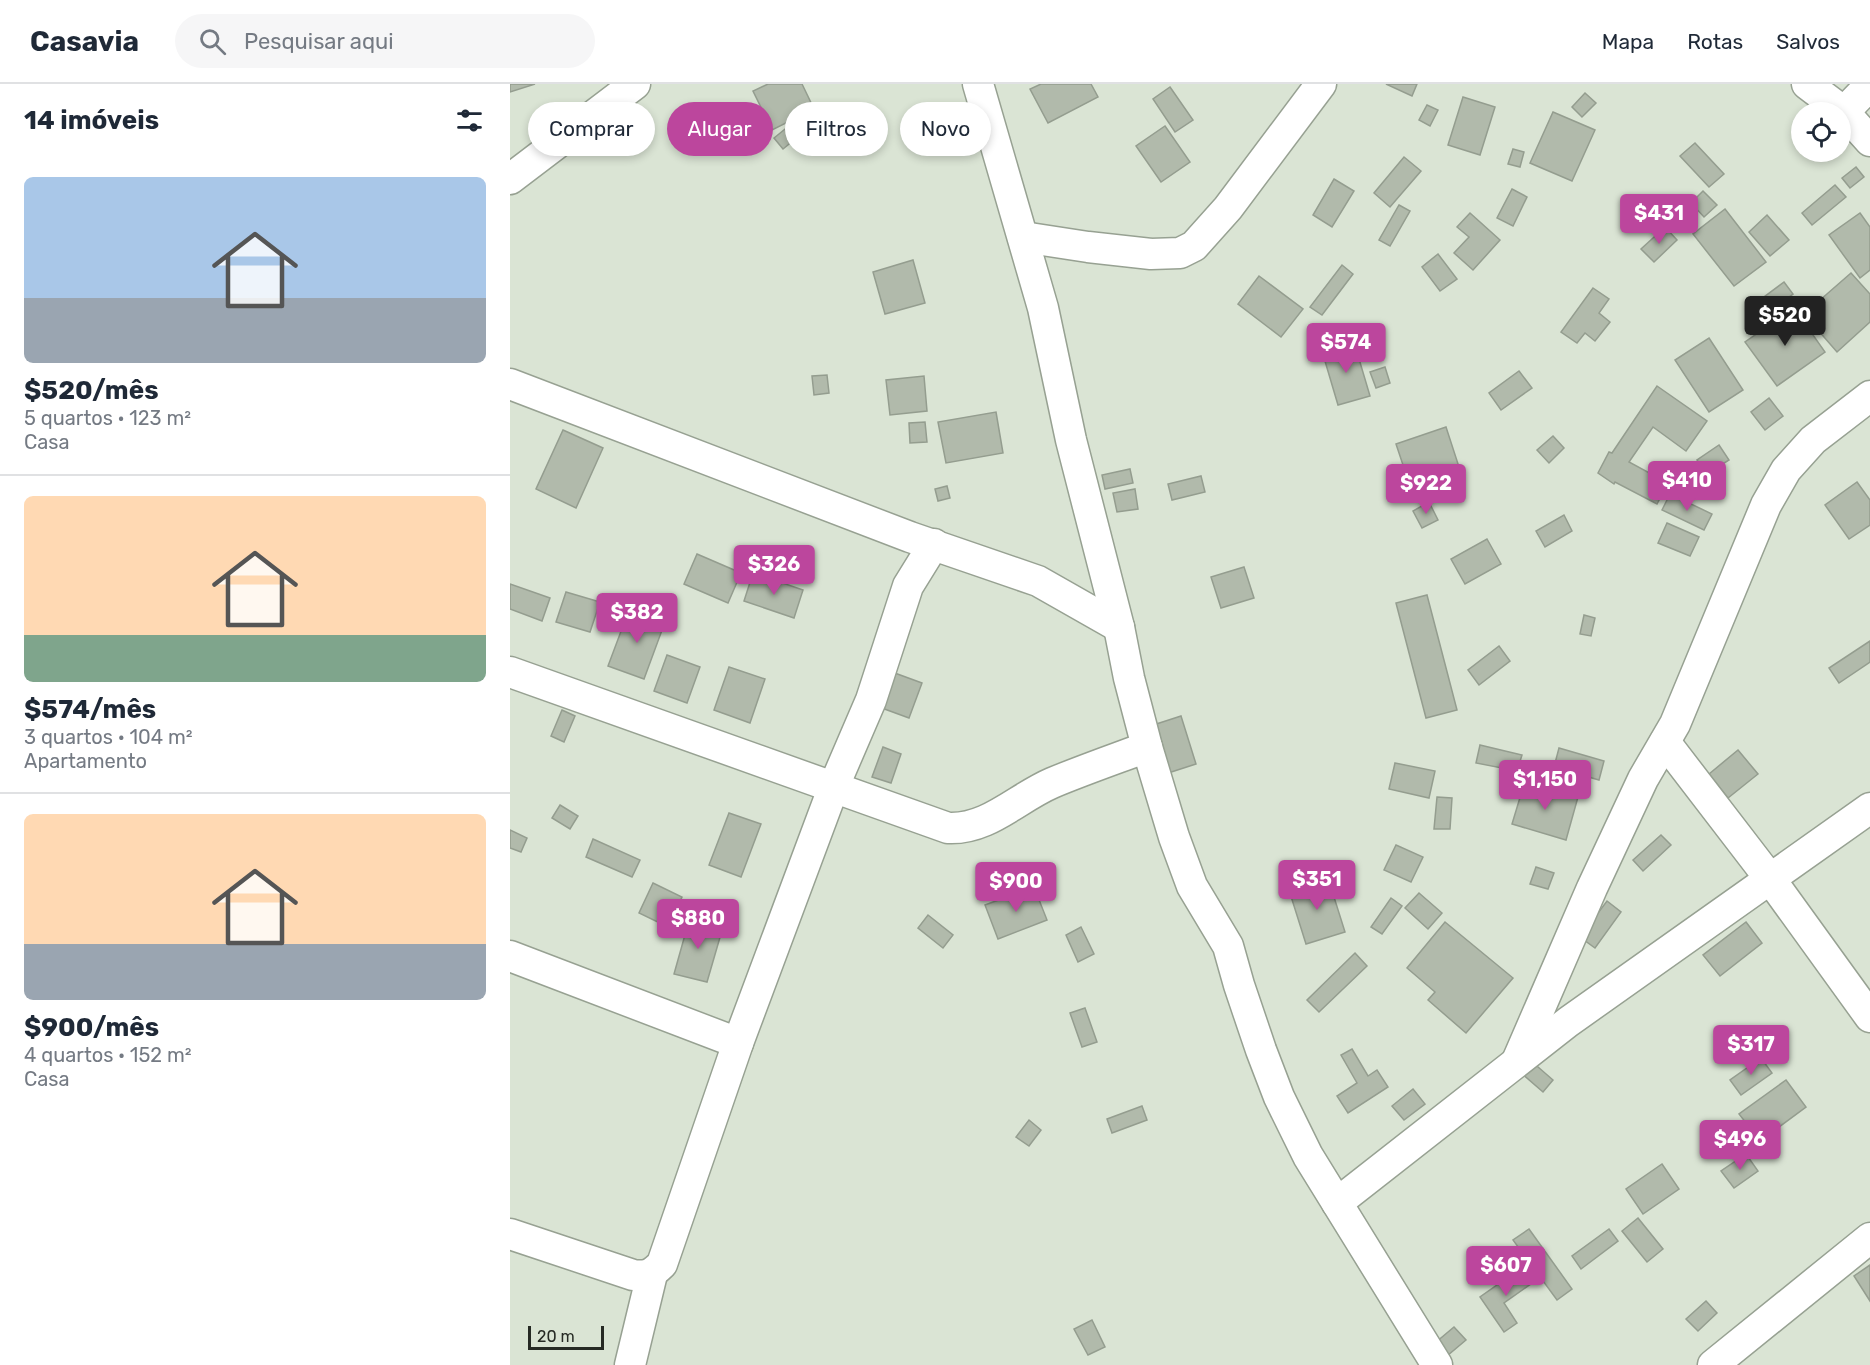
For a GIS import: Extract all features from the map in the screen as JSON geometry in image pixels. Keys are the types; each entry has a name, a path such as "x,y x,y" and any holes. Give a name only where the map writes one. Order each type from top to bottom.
{"street":[{"path":"510,179 636,84"},
{"path":"978,84 1043,308 1071,440 1119,627 1146,747 1174,837 1192,886 1228,946 1239,985 1279,1097 1308,1156 1437,1365"},
{"path":"1023,237 1141,253 1180,253 1194,246 1228,208 1321,84"},
{"path":"1806,84 1830,102"},
{"path":"1851,105 1870,86"},
{"path":"1851,120 1870,141"},
{"path":"510,384 890,529 1038,581 1119,627"},
{"path":"1517,1061 1592,888 1643,779 1675,724 1766,506 1786,470 1813,440 1870,396"},
{"path":"890,529 908,586"},
{"path":"510,1234 633,1275 644,1277 652,1274 662,1264 738,1043 834,786 871,700 908,586 934,544"},
{"path":"510,672 948,828 960,829 982,823 1050,784 1146,747"},
{"path":"1665,742 1771,880 1870,1017"},
{"path":"1337,1203 1568,1022 1771,880 1870,807"},
{"path":"510,956 738,1043"},
{"path":"1713,1365 1870,1238"},
{"path":"630,1365 652,1274"}],"building":[{"path":"510,84 535,84 510,92"},
{"path":"768,84 802,84 811,102 785,102 785,124 773,130 773,102 758,102 753,91"},
{"path":"1041,84 1091,84 1098,97 1048,123 1030,89"},
{"path":"1386,84 1417,84 1412,96"},
{"path":"1170,87 1193,120 1175,132 1153,99"},
{"path":"1585,93 1596,103 1582,117 1572,107"},
{"path":"1463,97 1495,107 1480,155 1448,145"},
{"path":"1427,105 1438,110 1430,126 1419,120"},
{"path":"1553,112 1595,130 1572,181 1530,163"},
{"path":"1165,126 1190,162 1161,182 1136,146"},
{"path":"785,129 785,147 783,149 774,138"},
{"path":"1695,143 1724,174 1709,187 1680,156"},
{"path":"1513,149 1524,152 1520,167 1508,164"},
{"path":"1404,157 1421,171 1390,207 1374,193"},
{"path":"1856,167 1864,177 1850,188 1842,178"},
{"path":"1334,179 1354,191 1332,227 1313,215"},
{"path":"1835,185 1846,197 1812,225 1802,213"},
{"path":"1512,189 1527,197 1513,226 1497,218"},
{"path":"1703,191 1717,205 1704,217 1691,203"},
{"path":"1399,205 1410,211 1390,246 1379,240"},
{"path":"1725,209 1766,262 1734,286 1693,234"},
{"path":"1470,213 1500,240 1473,270 1454,253 1469,237 1457,227"},
{"path":"1860,213 1870,227 1870,270 1860,278 1829,235"},
{"path":"1767,215 1789,240 1770,256 1749,232"},
{"path":"1665,227 1677,240 1654,262 1641,249"},
{"path":"1438,254 1457,279 1440,291 1422,267"},
{"path":"913,260 925,303 885,314 873,272"},
{"path":"1342,265 1353,274 1322,315 1310,307"},
{"path":"1851,273 1870,294 1870,322 1837,352 1804,314"},
{"path":"1259,276 1303,309 1281,337 1238,304"},
{"path":"1784,282 1793,294 1769,312 1760,300"},
{"path":"1593,288 1609,299 1599,313 1610,322 1595,341 1585,333 1577,343 1561,332"},
{"path":"1794,308 1825,352 1777,386 1745,342"},
{"path":"1709,338 1743,390 1709,412 1675,360"},
{"path":"1354,342 1370,396 1338,405 1322,351"},
{"path":"1385,367 1390,383 1376,388 1370,372"},
{"path":"1519,371 1532,388 1501,410 1489,393"},
{"path":"827,375 829,393 814,395 812,376"},
{"path":"924,376 927,411 890,415 886,380"},
{"path":"1657,386 1707,421 1686,451 1653,427 1629,462 1668,483 1657,504 1615,482 1614,484 1598,473 1609,452 1612,453"},
{"path":"1769,398 1783,416 1765,430 1751,412"},
{"path":"996,412 1003,453 946,463 938,422"},
{"path":"925,422 927,442 910,443 909,423"},
{"path":"1446,427 1459,467 1409,483 1396,444"},
{"path":"563,430 603,448 576,508 536,489"},
{"path":"1553,436 1564,448 1549,463 1537,450"},
{"path":"1719,445 1729,460 1707,474 1697,460"},
{"path":"1130,469 1133,483 1105,489 1102,475"},
{"path":"1201,476 1205,492 1172,500 1168,484"},
{"path":"1857,482 1870,500 1870,525 1849,539 1825,505"},
{"path":"947,486 950,498 938,501 935,489"},
{"path":"1135,489 1138,509 1117,512 1113,493"},
{"path":"1670,494 1712,514 1704,530 1662,510"},
{"path":"1429,502 1438,520 1422,528 1413,511"},
{"path":"1564,515 1572,531 1545,547 1536,531"},
{"path":"1667,523 1699,537 1690,556 1658,543"},
{"path":"1487,539 1501,564 1465,584 1451,559"},
{"path":"697,554 741,573 728,603 684,584"},
{"path":"1244,567 1254,598 1221,608 1211,577"},
{"path":"753,573 803,590 794,618 744,601"},
{"path":"510,584 550,598 542,621 510,609"},
{"path":"566,592 600,602 590,632 556,622"},
{"path":"1427,595 1457,710 1426,718 1396,603"},
{"path":"629,610 665,622 644,679 608,666"},
{"path":"1584,615 1595,618 1591,636 1580,634"},
{"path":"1870,641 1870,662 1839,683 1829,668"},
{"path":"1499,646 1510,661 1479,685 1468,670"},
{"path":"667,655 700,667 687,703 654,691"},
{"path":"729,667 765,679 750,723 714,710"},
{"path":"892,672 922,683 909,718 879,707"},
{"path":"562,710 575,716 564,742 551,736"},
{"path":"1181,716 1196,764 1162,775 1147,727"},
{"path":"1480,745 1522,755 1517,771 1476,763"},
{"path":"883,747 901,754 891,783 872,777"},
{"path":"1559,748 1604,761 1599,780 1554,767"},
{"path":"1738,750 1758,774 1728,798 1709,774"},
{"path":"1395,763 1435,771 1429,798 1389,789"},
{"path":"1525,781 1578,797 1566,840 1512,824"},
{"path":"1437,797 1452,798 1450,829 1434,829"},
{"path":"560,805 578,816 570,829 552,818"},
{"path":"729,813 761,824 741,877 709,865"},
{"path":"510,830 527,838 521,852 510,848"},
{"path":"1661,835 1671,845 1643,871 1633,860"},
{"path":"593,839 640,860 632,877 586,857"},
{"path":"1396,845 1423,857 1411,882 1384,870"},
{"path":"1536,867 1554,873 1548,889 1530,884"},
{"path":"1328,878 1345,932 1306,944 1289,890"},
{"path":"653,883 682,897 668,927 639,913"},
{"path":"1034,887 1047,920 998,939 985,905"},
{"path":"1419,893 1442,913 1428,929 1405,908"},
{"path":"1391,898 1402,906 1382,934 1371,927"},
{"path":"1607,901 1621,912 1595,948 1580,937"},
{"path":"928,915 953,935 943,948 918,928"},
{"path":"690,917 723,927 707,982 674,974"},
{"path":"1445,922 1513,978 1466,1033 1428,1000 1435,992 1407,968"},
{"path":"1746,922 1762,943 1720,976 1703,955"},
{"path":"1081,927 1094,954 1078,962 1066,935"},
{"path":"1355,953 1367,966 1319,1012 1307,1000"},
{"path":"1085,1008 1097,1042 1082,1047 1070,1013"},
{"path":"1352,1049 1368,1076 1377,1070 1388,1087 1348,1113 1337,1096 1357,1083 1341,1055"},
{"path":"1761,1058 1772,1073 1741,1095 1730,1080"},
{"path":"1530,1060 1553,1080 1543,1092 1520,1072"},
{"path":"1786,1080 1806,1107 1760,1141 1739,1114"},
{"path":"1413,1089 1425,1104 1404,1120 1392,1106"},
{"path":"1142,1106 1147,1120 1112,1133 1107,1119"},
{"path":"1029,1120 1041,1130 1029,1146 1016,1137"},
{"path":"1746,1154 1758,1171 1734,1188 1721,1171"},
{"path":"1662,1164 1679,1189 1643,1214 1626,1189"},
{"path":"1638,1218 1663,1249 1647,1262 1622,1231"},
{"path":"1529,1229 1572,1289 1557,1300 1513,1240"},
{"path":"1609,1229 1618,1241 1581,1269 1572,1256"},
{"path":"1870,1265 1870,1301 1854,1276"},
{"path":"1524,1266 1535,1281 1504,1303 1517,1323 1504,1332 1480,1297"},
{"path":"1706,1301 1717,1313 1698,1331 1686,1319"},
{"path":"1092,1320 1105,1347 1088,1355 1074,1329"},
{"path":"1454,1327 1466,1340 1441,1361 1429,1348"}]}
